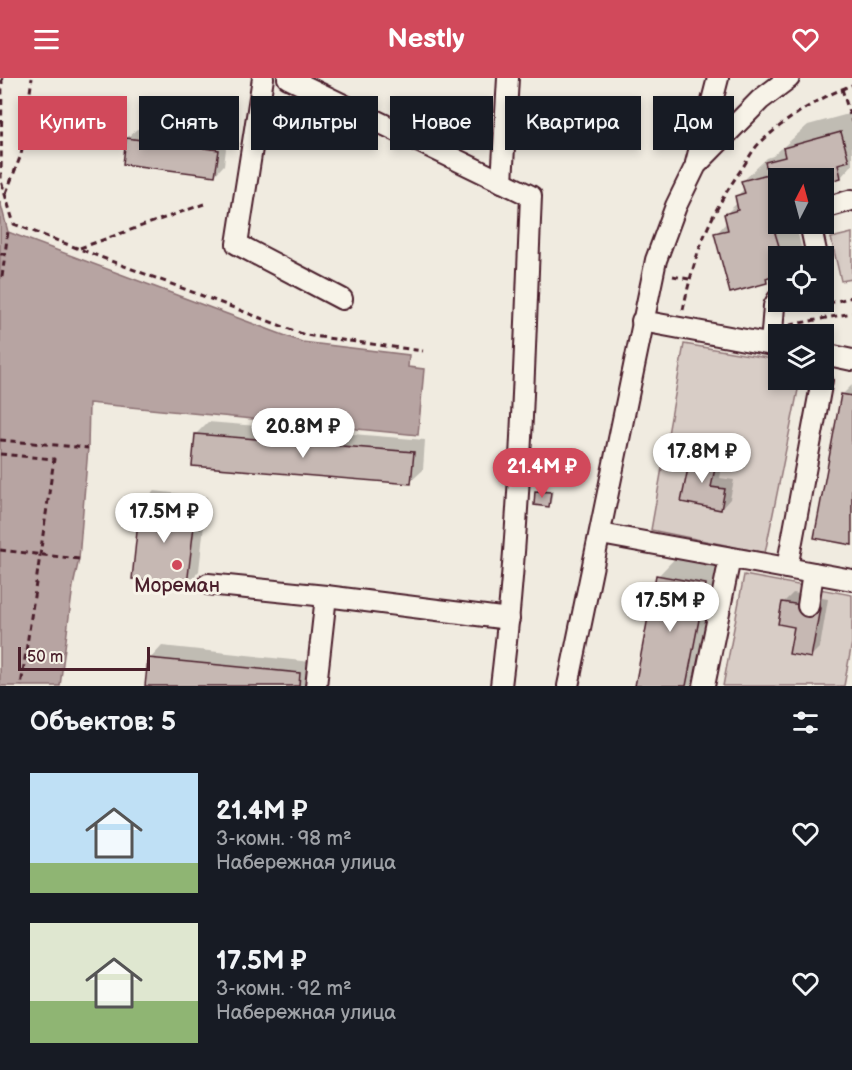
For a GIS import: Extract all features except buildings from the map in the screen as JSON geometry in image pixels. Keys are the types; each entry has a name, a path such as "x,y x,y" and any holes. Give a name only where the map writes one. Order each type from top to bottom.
{"street":[{"path":"263,78 237,244 342,299"},
{"path":"288,78 531,196 518,511 501,686"},
{"path":"502,182 508,78"},
{"path":"568,686 656,260 676,206 696,165 718,78"},
{"path":"696,165 760,99 789,78"},
{"path":"834,205 852,200"},
{"path":"642,321 768,339"},
{"path":"834,361 852,360"},
{"path":"787,568 820,390"},
{"path":"601,534 852,580"},
{"path":"704,686 730,558"},
{"path":"808,606 813,573"},
{"path":"208,584 509,619"},
{"path":"316,686 326,596"}],"path":[{"path":"2,78 1,181 14,224 305,335 423,351"},
{"path":"5,195 21,155 32,78"},
{"path":"693,314 682,312 689,279 704,232 726,191 760,142 800,112 852,86"},
{"path":"842,89 852,122"},
{"path":"78,249 204,204"},
{"path":"2,277 2,254 8,231"},
{"path":"673,276 689,279"},
{"path":"834,302 852,297"},
{"path":"820,324 852,313"},
{"path":"0,440 88,448"},
{"path":"0,454 54,459 21,686"},
{"path":"0,550 79,559"}],"shaded area":[{"path":"0,201 8,232 302,342 409,355 408,367 424,369 418,435 89,403 88,448 79,559 73,586 60,686 0,686"},
{"path":"852,233 852,279 841,281 831,238"},
{"path":"684,344 768,358 768,390 798,390 765,553 651,530"},
{"path":"744,575 852,595 852,643 844,686 723,686"}],"place":[{"name":"Мореман","path":"177,565"}]}
